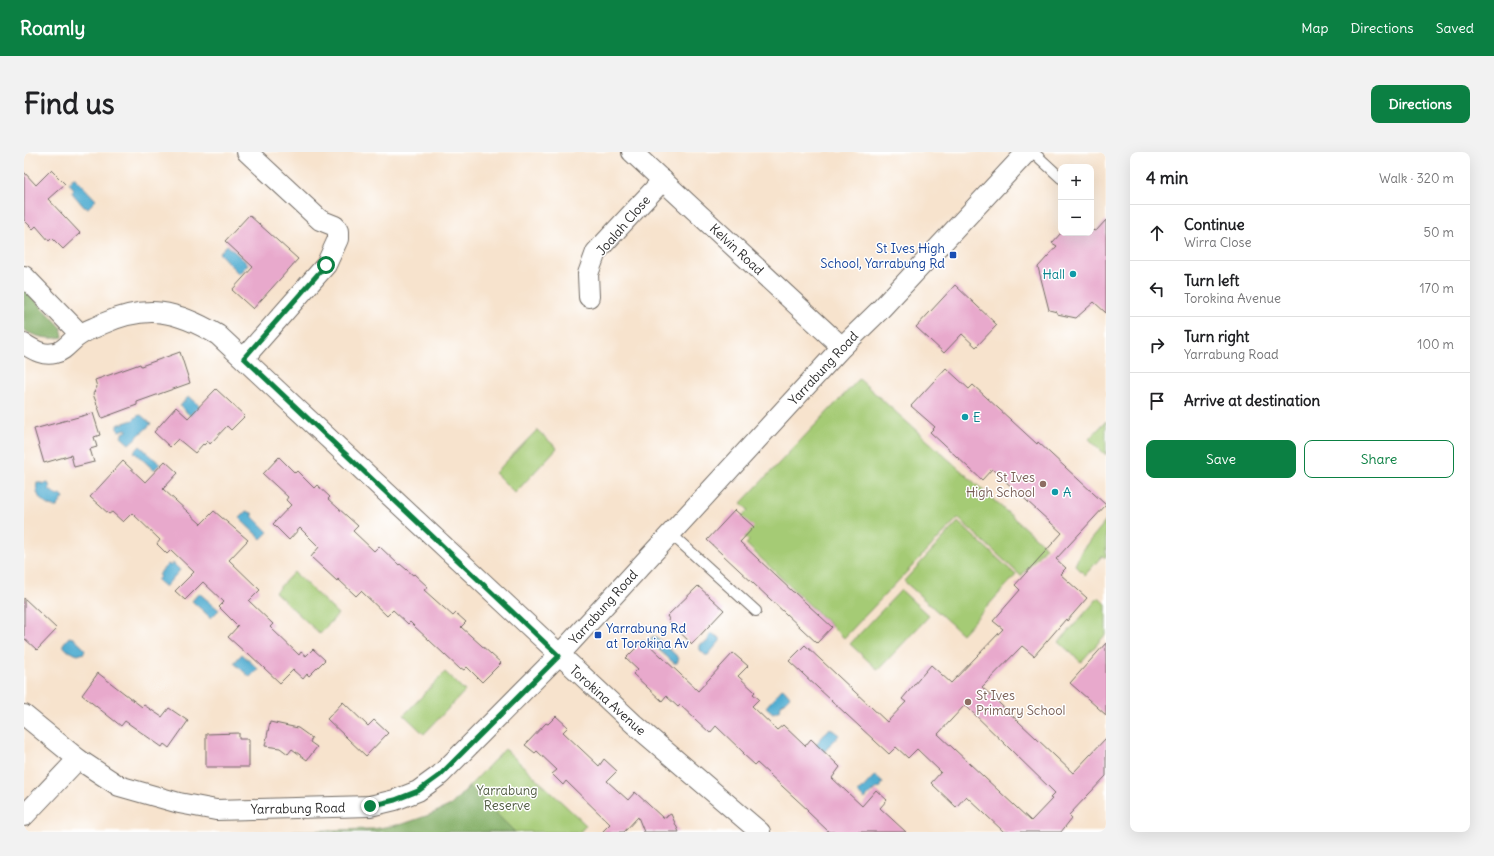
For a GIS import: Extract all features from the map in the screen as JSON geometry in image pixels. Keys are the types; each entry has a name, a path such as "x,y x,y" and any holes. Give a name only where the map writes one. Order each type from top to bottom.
{"street":[{"path":"244,358 326,265 338,239 338,231 334,226 320,220 247,152"},
{"name":"Yarrabung Road","path":"24,715 78,759 119,786 179,803 216,810 370,806 395,800 418,791 440,775 559,656 854,333 879,311 1027,152"},
{"name":"Kelvin Road","path":"644,156 663,180 842,347"},
{"name":"Joalah Close","path":"589,297 588,274 596,252 663,180"},
{"path":"24,276 80,334"},
{"name":"Torokina Avenue","path":"24,344 40,354 56,353 67,346 80,334 118,317 134,313 155,312 174,314 198,323 218,335 559,656 635,725 760,832"},
{"path":"24,816 78,759"}],"lane":[{"path":"1033,152 1058,175"},
{"path":"670,533 756,611"}],"green space":[{"path":"24,288 61,327 63,337 43,337 24,330"},
{"path":"859,379 1046,547 1021,576 958,518 844,638 746,544 749,541 733,526 748,510 741,503"},
{"path":"1106,421 1106,455 1089,439"},
{"path":"537,430 557,448 515,493 495,473"},
{"path":"1106,521 1106,558 1102,556 1085,575 1075,565 1082,550"},
{"path":"958,522 1016,575 962,634 904,581"},
{"path":"294,572 338,614 320,634 275,592"},
{"path":"901,590 929,616 878,670 850,644"},
{"path":"1099,597 1106,604 1106,634 1081,662 1059,642"},
{"path":"445,672 465,691 424,734 404,715"},
{"name":"Yarrabung Reserve","path":"505,749 586,825 580,832 480,832 451,805"},
{"path":"469,787 515,832 293,831 373,829 403,824 429,815 451,805"}],"water":[{"path":"74,177 96,200 88,208 84,207 73,194 72,191 74,189 69,183"},
{"path":"227,245 248,264 239,274 219,253"},
{"path":"189,396 204,410 195,420 180,406"},
{"path":"141,415 151,424 129,444 121,437 127,430 119,431 117,429 117,425 133,420 137,416"},
{"path":"140,446 160,464 154,470 134,452"},
{"path":"37,483 48,483 50,487 49,489 57,496 61,494 64,497 57,507 48,505 41,500 37,492"},
{"path":"246,511 252,513 253,517 268,532 261,539 239,518"},
{"path":"173,563 180,570 165,587 157,580 160,577 158,575 168,564 171,566"},
{"path":"199,593 219,610 211,618 192,601"},
{"path":"711,633 720,638 720,641 708,655 705,655 700,650 700,645 707,642"},
{"path":"653,636 679,658 677,663 674,663 651,643 651,638"},
{"path":"69,637 73,638 85,649 84,653 78,655 65,648 63,644"},
{"path":"242,654 258,669 250,677 234,663"},
{"path":"783,688 790,696 781,705 780,710 773,713 766,707"},
{"path":"830,728 839,735 824,752 816,744"},
{"path":"875,775 883,782 880,788 875,789 865,799 857,792 861,790"}],"building":[{"path":"51,170 65,184 48,199 80,233 63,249 52,238 49,241 36,226 33,229 24,220 24,172 36,185"},
{"path":"249,215 298,259 253,309 232,290 253,267 225,241"},
{"name":"Hall","path":"1106,220 1106,313 1094,302 1076,318 1057,314 1057,312 1049,310 1038,267 1057,246 1052,243 1058,236 1094,236 1094,231 1096,231"},
{"path":"955,285 997,325 976,347 962,334 944,353 916,327"},
{"path":"180,352 190,383 137,402 137,405 102,418 93,394 97,387 95,380"},
{"path":"946,368 969,389 973,385 1037,444 1038,442 1106,505 1056,559 1066,568 1060,574 1087,598 1067,621 1066,619 1034,656 1022,646 982,687 1073,773 1106,738 1106,776 1069,815 1072,818 1061,832 1004,832 966,796 956,807 931,783 941,772 917,749 908,758 896,747 889,754 789,661 805,645 887,722 906,702 902,699 931,665 951,683 1003,629 993,621 1020,590 1015,585 1062,533 992,469 982,480 930,432 935,427 911,406","holes":["965,705 1055,793 1050,798 1052,799 1031,821 938,734"]},
{"path":"216,389 245,416 231,430 227,426 210,444 208,441 204,445 203,444 195,453 178,439 170,447 154,432 176,407 188,418"},
{"path":"93,413 100,435 94,437 97,447 90,449 94,462 74,467 71,455 44,463 34,429"},
{"path":"279,457 295,473 297,471 314,488 317,485 330,497 328,499 358,526 353,531 374,551 379,546 399,565 400,564 413,575 414,574 428,587 424,590 453,616 456,613 466,622 461,627 501,663 482,682 467,667 464,670 461,668 460,669 410,622 408,624 393,610 387,616 361,591 356,596 338,579 337,581 311,557 319,547 300,528 289,540 273,524 291,505 286,500 288,497 263,474"},
{"path":"123,461 145,482 165,461 178,473 163,489 201,524 214,511 248,540 229,560 260,590 249,601 273,624 270,627 299,655 301,652 306,656 313,649 325,660 309,676 307,674 303,679 293,670 280,683 248,653 247,654 228,637 238,626 219,607 224,602 203,582 185,600 175,591 194,572 171,550 167,554 157,544 160,540 132,513 123,522 112,512 109,514 90,497"},
{"path":"735,510 754,527 740,542 832,627 817,643 707,540"},
{"path":"698,586 724,610 692,644 668,621 669,619 667,616"},
{"path":"24,598 57,629 37,650 24,638"},
{"path":"644,640 698,691 733,653 748,666 738,676 755,692 753,694 759,699 752,706 777,730 783,725 805,746 811,739 840,767 832,778 862,806 876,790 887,800 880,808 906,832 829,832 807,811 808,810 757,763 755,765 743,754 744,753 716,726 710,733 680,705 678,707 666,696 662,701 633,674 638,669 626,658"},
{"path":"1106,643 1106,715 1070,683"},
{"path":"98,673 142,707 144,705 162,717 169,708 188,721 169,748 164,744 162,747 125,721 121,726 82,695"},
{"path":"343,702 368,726 374,720 388,733 366,756 327,719"},
{"path":"556,716 568,727 563,732 599,766 604,759 617,771 607,781 628,800 635,792 663,818 671,814 679,832 644,832 638,817 624,832 602,832 610,824 566,781 563,785 552,774 557,770 537,751 535,753 525,745 546,723 548,724"},
{"path":"270,722 298,728 312,738 310,742 317,747 307,760 292,749 288,754 280,748 265,746"},
{"path":"239,733 239,739 249,739 249,767 206,767 206,734"}],"place":[{"name":"St Ives High School, Yarrabung Rd","path":"953,255"},
{"name":"Hall","path":"1073,274"},
{"name":"E","path":"965,417"},
{"name":"St Ives High School","path":"1043,484"},
{"name":"A","path":"1055,492"},
{"name":"Yarrabung Rd at Torokina Av","path":"598,635"},
{"name":"St Ives Primary School","path":"968,702"}],"route":[{"path":"326,265 244,358 559,656 440,775 418,791 395,800 370,806"}]}
